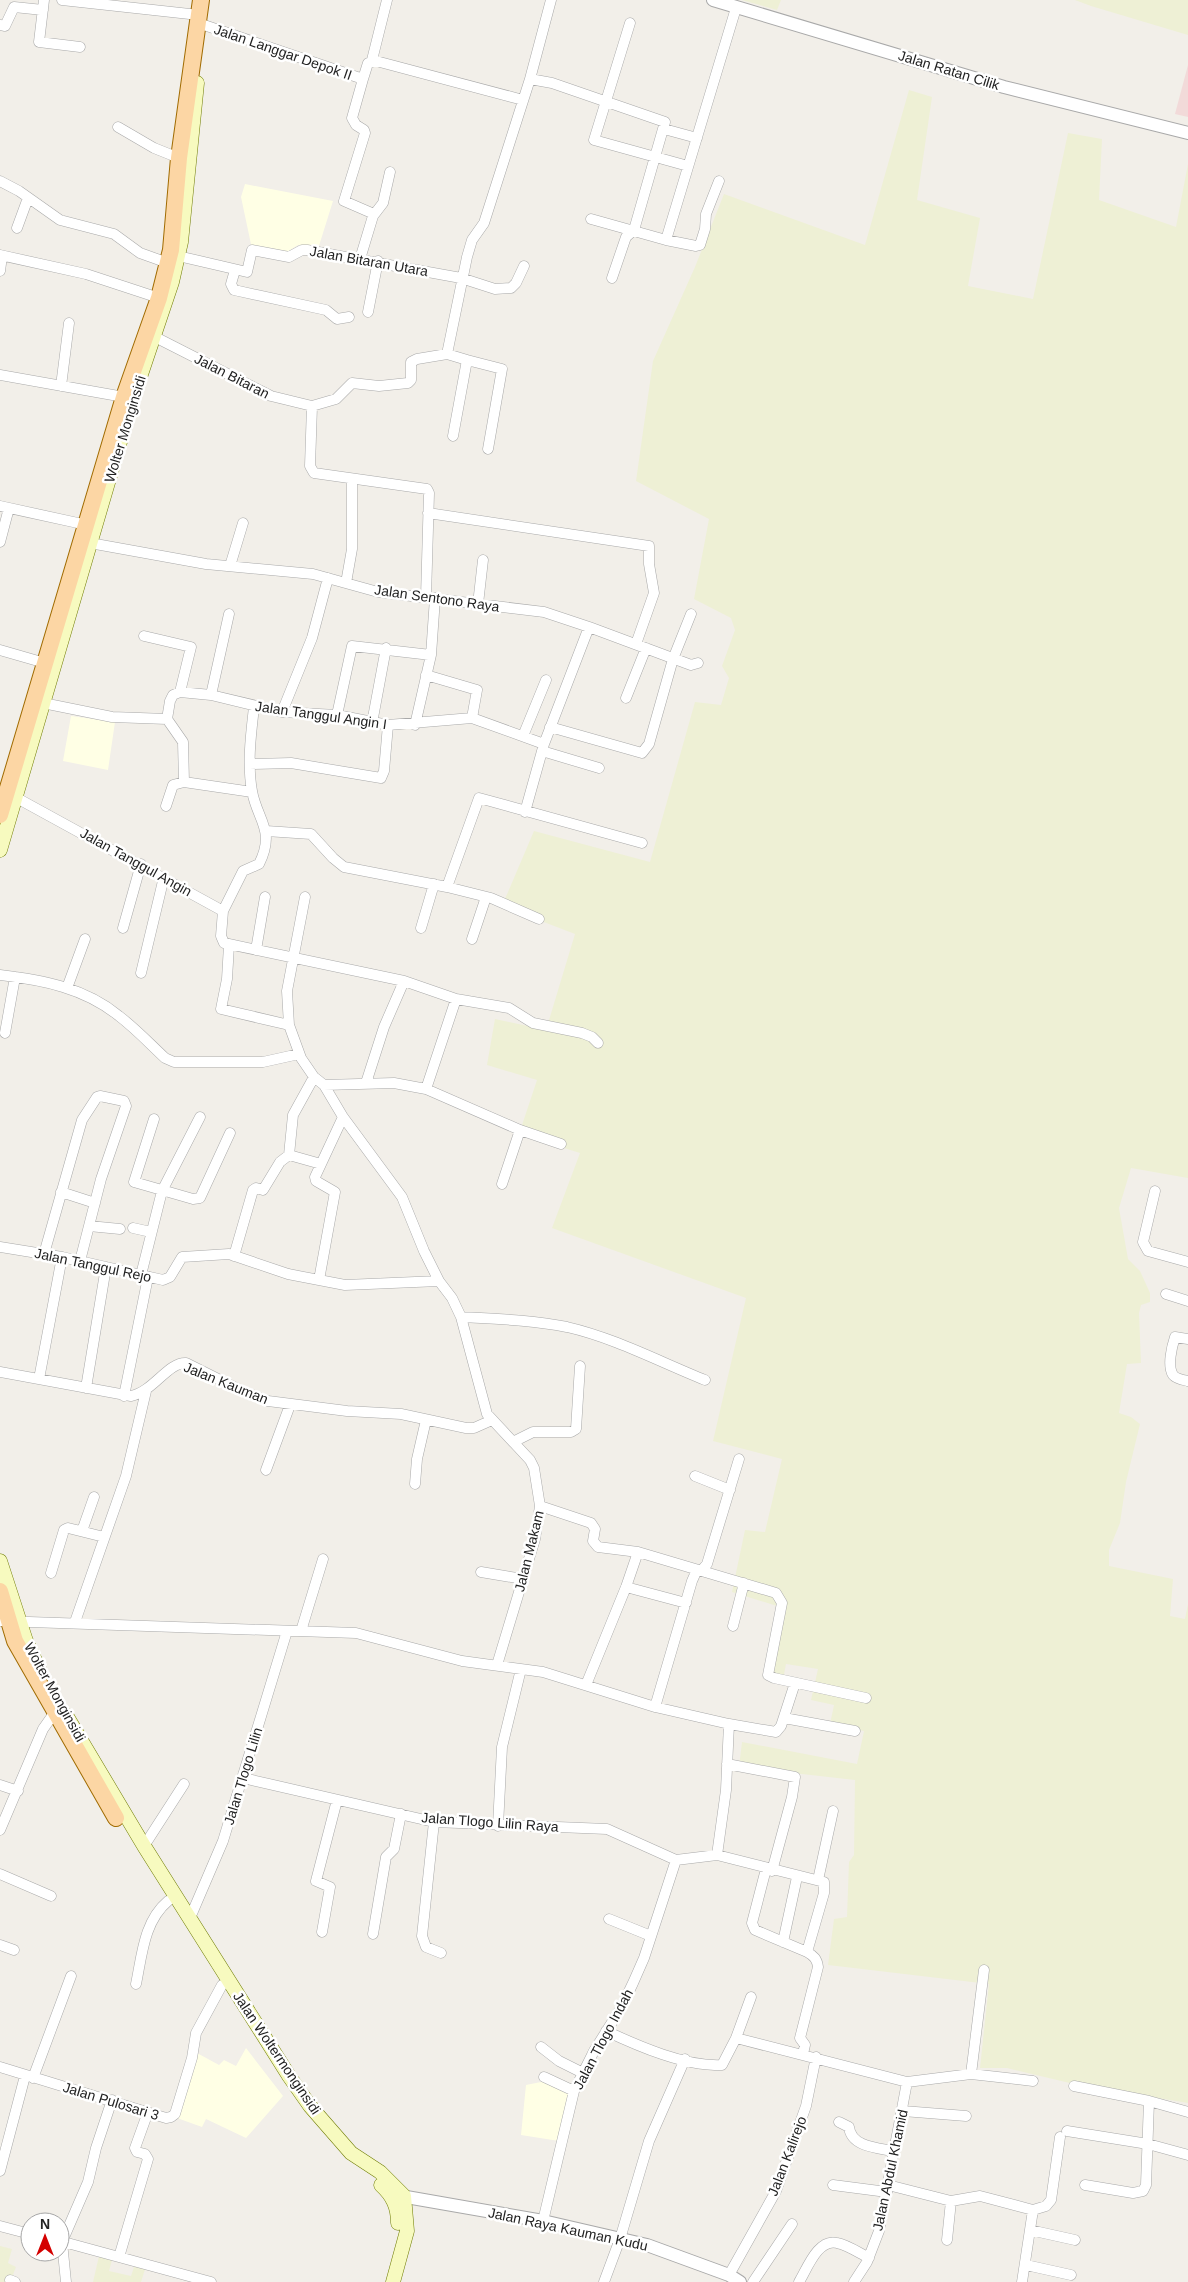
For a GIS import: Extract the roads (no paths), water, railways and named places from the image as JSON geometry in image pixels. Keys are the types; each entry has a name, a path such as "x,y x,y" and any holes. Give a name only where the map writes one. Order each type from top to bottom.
{"main road":[{"name":"Wolter Monginsidi","path":"181,259 171,250 179,158 202,13 208,0"},
{"name":"Wolter Monginsidi","path":"0,815 45,663 91,519 181,259 202,13"},
{"name":"Wolter Monginsidi","path":"0,850 90,543 91,519 124,397 159,298 181,259"},
{"name":"Wolter Monginsidi","path":"0,1561 9,1621 35,1662 121,1817"},
{"name":"Wolter Monginsidi","path":"0,1591 15,1641 54,1712 121,1817"},
{"name":"Jalan Woltermonginsidi","path":"121,1817 144,1846 310,2106 351,2153 380,2172 397,2195 398,2228 384,2282"},
{"name":"Jalan Woltermonginsidi","path":"121,1817 168,1901 281,2079 326,2140 347,2162 397,2195"},
{"path":"393,2282 406,2231 397,2195"}],"street":[{"name":"Jalan Langgar Depok II","path":"62,0 202,13 363,79 368,63 372,60 523,100"},
{"path":"372,60 387,0"},
{"path":"488,449 502,369 447,354 457,314 461,278 472,240 484,224 530,79 551,0"},
{"name":"Jalan Ratan Cilik","path":"713,0 1004,87 1188,133"},
{"path":"0,26 5,26 14,7 43,5 39,42 80,47"},
{"path":"666,240 736,8"},
{"path":"630,23 594,140 688,166"},
{"path":"363,79 352,118 356,125 364,130 365,136 344,199 346,203 374,214"},
{"path":"530,79 552,83 664,120 664,129 634,230 625,239 612,278"},
{"path":"118,128 154,148 179,158"},
{"path":"664,129 696,138"},
{"path":"360,259 374,214 383,203 390,172"},
{"path":"591,219 694,246 701,243 705,229 706,214 719,181"},
{"path":"1,184 28,198 60,220 114,234 140,253 235,270 231,284 234,290 326,310 337,319 349,317"},
{"path":"17,228 28,198"},
{"name":"Jalan Bitaran Utara","path":"235,270 247,272 253,250 289,257 302,250 307,250 378,261 461,278 495,288 511,288 516,283 524,266"},
{"path":"0,271 1,255 86,274 159,298"},
{"path":"368,312 378,261"},
{"path":"61,386 69,323"},
{"name":"Jalan Bitaran","path":"155,337 271,396 312,406 336,399 352,383 379,386 408,384 411,380 411,362 413,360 447,354"},
{"path":"453,436 467,360"},
{"path":"0,375 124,397"},
{"path":"312,406 309,443 311,469 319,475 425,487 429,493 430,655 415,725"},
{"path":"346,583 352,549 352,479"},
{"path":"0,542 5,507 91,519"},
{"path":"428,513 649,546 649,564 654,593 636,644"},
{"path":"230,566 243,522"},
{"name":"Jalan Sentono Raya","path":"90,543 198,563 312,574 378,592 544,612 589,626 672,659 691,665 698,663"},
{"path":"478,604 482,560"},
{"path":"282,712 312,638 328,578"},
{"path":"211,695 229,614"},
{"path":"550,727 642,753 649,744 672,659 691,614"},
{"path":"524,812 550,727 589,626"},
{"path":"144,636 191,647 180,692 173,695 170,701 167,719 183,742 184,782"},
{"path":"337,715 352,646 386,648 430,655"},
{"path":"372,723 386,648"},
{"path":"626,698 646,648"},
{"path":"0,650 45,663"},
{"path":"426,676 477,690 472,718 523,736 543,748 599,768"},
{"path":"523,736 546,680"},
{"name":"Jalan Tanggul Angin I","path":"180,692 211,695 282,712 337,715 388,725 415,725 472,718"},
{"path":"43,703 112,717 167,719"},
{"path":"254,706 249,746 252,792 266,830 258,864 243,871 223,910 222,940 229,945 295,957 404,981 456,999 509,1008 533,1023 582,1033 592,1037 598,1043"},
{"path":"250,764 291,763 381,778 384,772 388,725"},
{"path":"166,806 173,785 184,782 252,792"},
{"name":"Jalan Tanggul Angin","path":"15,796 223,910"},
{"path":"447,887 479,798 524,812 642,843"},
{"path":"266,830 311,834 344,867 434,884 486,897 539,919"},
{"path":"123,928 141,864"},
{"path":"141,973 164,877"},
{"path":"422,928 434,884"},
{"path":"256,950 265,897"},
{"path":"472,938 486,897"},
{"path":"305,898 287,991 289,1025 299,1054 314,1076 324,1086 343,1117 402,1197 424,1252 452,1298 461,1317 488,1414 492,1420"},
{"path":"67,988 85,939"},
{"path":"229,945 227,979 221,1009 289,1025"},
{"path":"0,975 43,981 67,988 96,1001 118,1015 165,1058 174,1062 263,1062 299,1054"},
{"path":"5,1034 15,977"},
{"path":"366,1083 384,1027 404,981"},
{"path":"426,1089 456,999"},
{"path":"234,1256 253,1190 256,1188 263,1190 280,1162 289,1155 292,1118 314,1076"},
{"path":"324,1086 366,1083 401,1084 426,1089 520,1130 561,1144"},
{"path":"44,1254 82,1120 95,1098 100,1096 124,1101 126,1106 95,1203 80,1262"},
{"path":"124,1396 151,1232 162,1190 200,1117"},
{"path":"318,1280 335,1191 315,1180 343,1117"},
{"path":"154,1119 134,1182 193,1200 200,1198 230,1133"},
{"path":"502,1184 520,1130"},
{"path":"289,1155 321,1164"},
{"path":"1155,1191 1143,1242 1144,1247 1148,1251 1188,1262"},
{"path":"61,1192 95,1203"},
{"path":"89,1226 120,1229"},
{"path":"133,1228 151,1232"},
{"name":"Jalan Tanggul Rejo","path":"0,1247 62,1257 144,1276 168,1278 182,1257 226,1253 288,1274 345,1285 440,1281"},
{"path":"39,1379 62,1257"},
{"path":"86,1388 106,1267"},
{"path":"1166,1294 1188,1301"},
{"path":"461,1317 528,1321 569,1328 612,1340 705,1380"},
{"path":"1188,1339 1175,1337 1170,1365 1173,1374 1177,1378 1188,1381"},
{"name":"Jalan Kauman","path":"0,1372 124,1396 136,1395 146,1391 175,1366 186,1363 252,1396 290,1405 401,1414 466,1428 474,1428 492,1420"},
{"path":"513,1442 534,1432 571,1432 576,1429 580,1366"},
{"path":"75,1622 126,1476 146,1391"},
{"path":"266,1470 290,1405"},
{"path":"415,1484 417,1459 426,1420"},
{"name":"Jalan Makam","path":"492,1420 530,1460 534,1468 540,1506 535,1538 497,1665"},
{"path":"655,1707 694,1575 707,1564 740,1459"},
{"path":"695,1476 730,1490"},
{"path":"82,1531 94,1497"},
{"path":"540,1506 591,1523 595,1529 593,1541 598,1547 638,1552 776,1593 781,1598 782,1603 768,1672 771,1677 866,1698"},
{"path":"51,1573 64,1530 68,1528 104,1538"},
{"path":"586,1685 626,1587 638,1552"},
{"path":"301,1631 323,1559"},
{"path":"481,1572 523,1579"},
{"path":"733,1626 744,1583"},
{"path":"626,1587 686,1603"},
{"path":"9,1621 356,1634 462,1661 542,1672 655,1707 729,1724 776,1732 779,1730 784,1718 795,1682"},
{"name":"Jalan Tlogo Lilin","path":"190,1918 223,1841 287,1631"},
{"path":"498,1826 502,1747 521,1669"},
{"path":"0,1830 43,1729 54,1712"},
{"path":"784,1718 855,1731"},
{"path":"717,1855 726,1790 729,1724"},
{"path":"727,1764 795,1777 792,1797 752,1923 755,1930 807,1952 816,1960 818,1967 800,2038 805,2045 803,2054"},
{"name":"Jalan Tlogo Lilin Raya","path":"242,1778 434,1822 607,1829 676,1860"},
{"path":"144,1846 184,1784"},
{"path":"0,1785 18,1791"},
{"path":"322,1932 330,1887 316,1881 337,1800"},
{"path":"818,1880 833,1811"},
{"path":"373,1934 386,1857 394,1849 401,1814"},
{"path":"434,1822 422,1936 426,1947 441,1954"},
{"path":"676,1860 717,1855 769,1870 824,1882 825,1886 807,1952"},
{"name":"Jalan Tlogo Indah","path":"543,2221 574,2091 633,1983 676,1860"},
{"path":"0,1874 51,1896"},
{"path":"783,1942 797,1877"},
{"path":"136,1984 150,1924 159,1908 168,1901"},
{"path":"609,1919 651,1936"},
{"path":"0,1945 14,1950"},
{"path":"971,2074 984,1970"},
{"path":"0,2171 29,2077 70,1976"},
{"name":"Jalan Pulosari 3","path":"0,2067 171,2118 175,2114 192,2058 196,2033 222,1985"},
{"path":"606,2030 643,2048 685,2059 722,2065 736,2038 752,1997"},
{"path":"736,2038 816,2057 907,2082 971,2074 1033,2081"},
{"path":"541,2047 559,2062 583,2073"},
{"name":"Jalan Kalirejo","path":"733,2279 776,2191 806,2106 816,2057"},
{"path":"604,2282 620,2239 649,2141 685,2059"},
{"path":"544,2077 574,2091"},
{"name":"Jalan Abdul Khamid","path":"854,2282 869,2258 879,2231 907,2082"},
{"path":"1074,2086 1149,2101 1188,2112"},
{"path":"70,2221 88,2182 96,2148 112,2100"},
{"path":"1085,2185 1133,2193 1142,2191 1146,2185 1149,2101"},
{"path":"903,2111 966,2116"},
{"path":"119,2257 148,2160 146,2154 137,2152 135,2148 148,2112"},
{"path":"839,2122 849,2127 851,2135 860,2144 893,2150"},
{"path":"833,2185 888,2189 952,2201 980,2196 1033,2210 1046,2206 1051,2200 1064,2134 1148,2144 1188,2155"},
{"name":"Jalan Raya Kauman Kudu","path":"397,2195 543,2221 647,2245 733,2279"},
{"path":"947,2240 952,2201"},
{"path":"1022,2282 1033,2210"},
{"path":"753,2282 792,2224"},
{"path":"0,2226 20,2231"},
{"path":"1030,2230 1075,2240"},
{"path":"70,2243 211,2282"},
{"path":"798,2282 818,2250 826,2244 837,2243 869,2258"},
{"path":"64,2262 66,2282"},
{"path":"1026,2265 1071,2275"}]}
